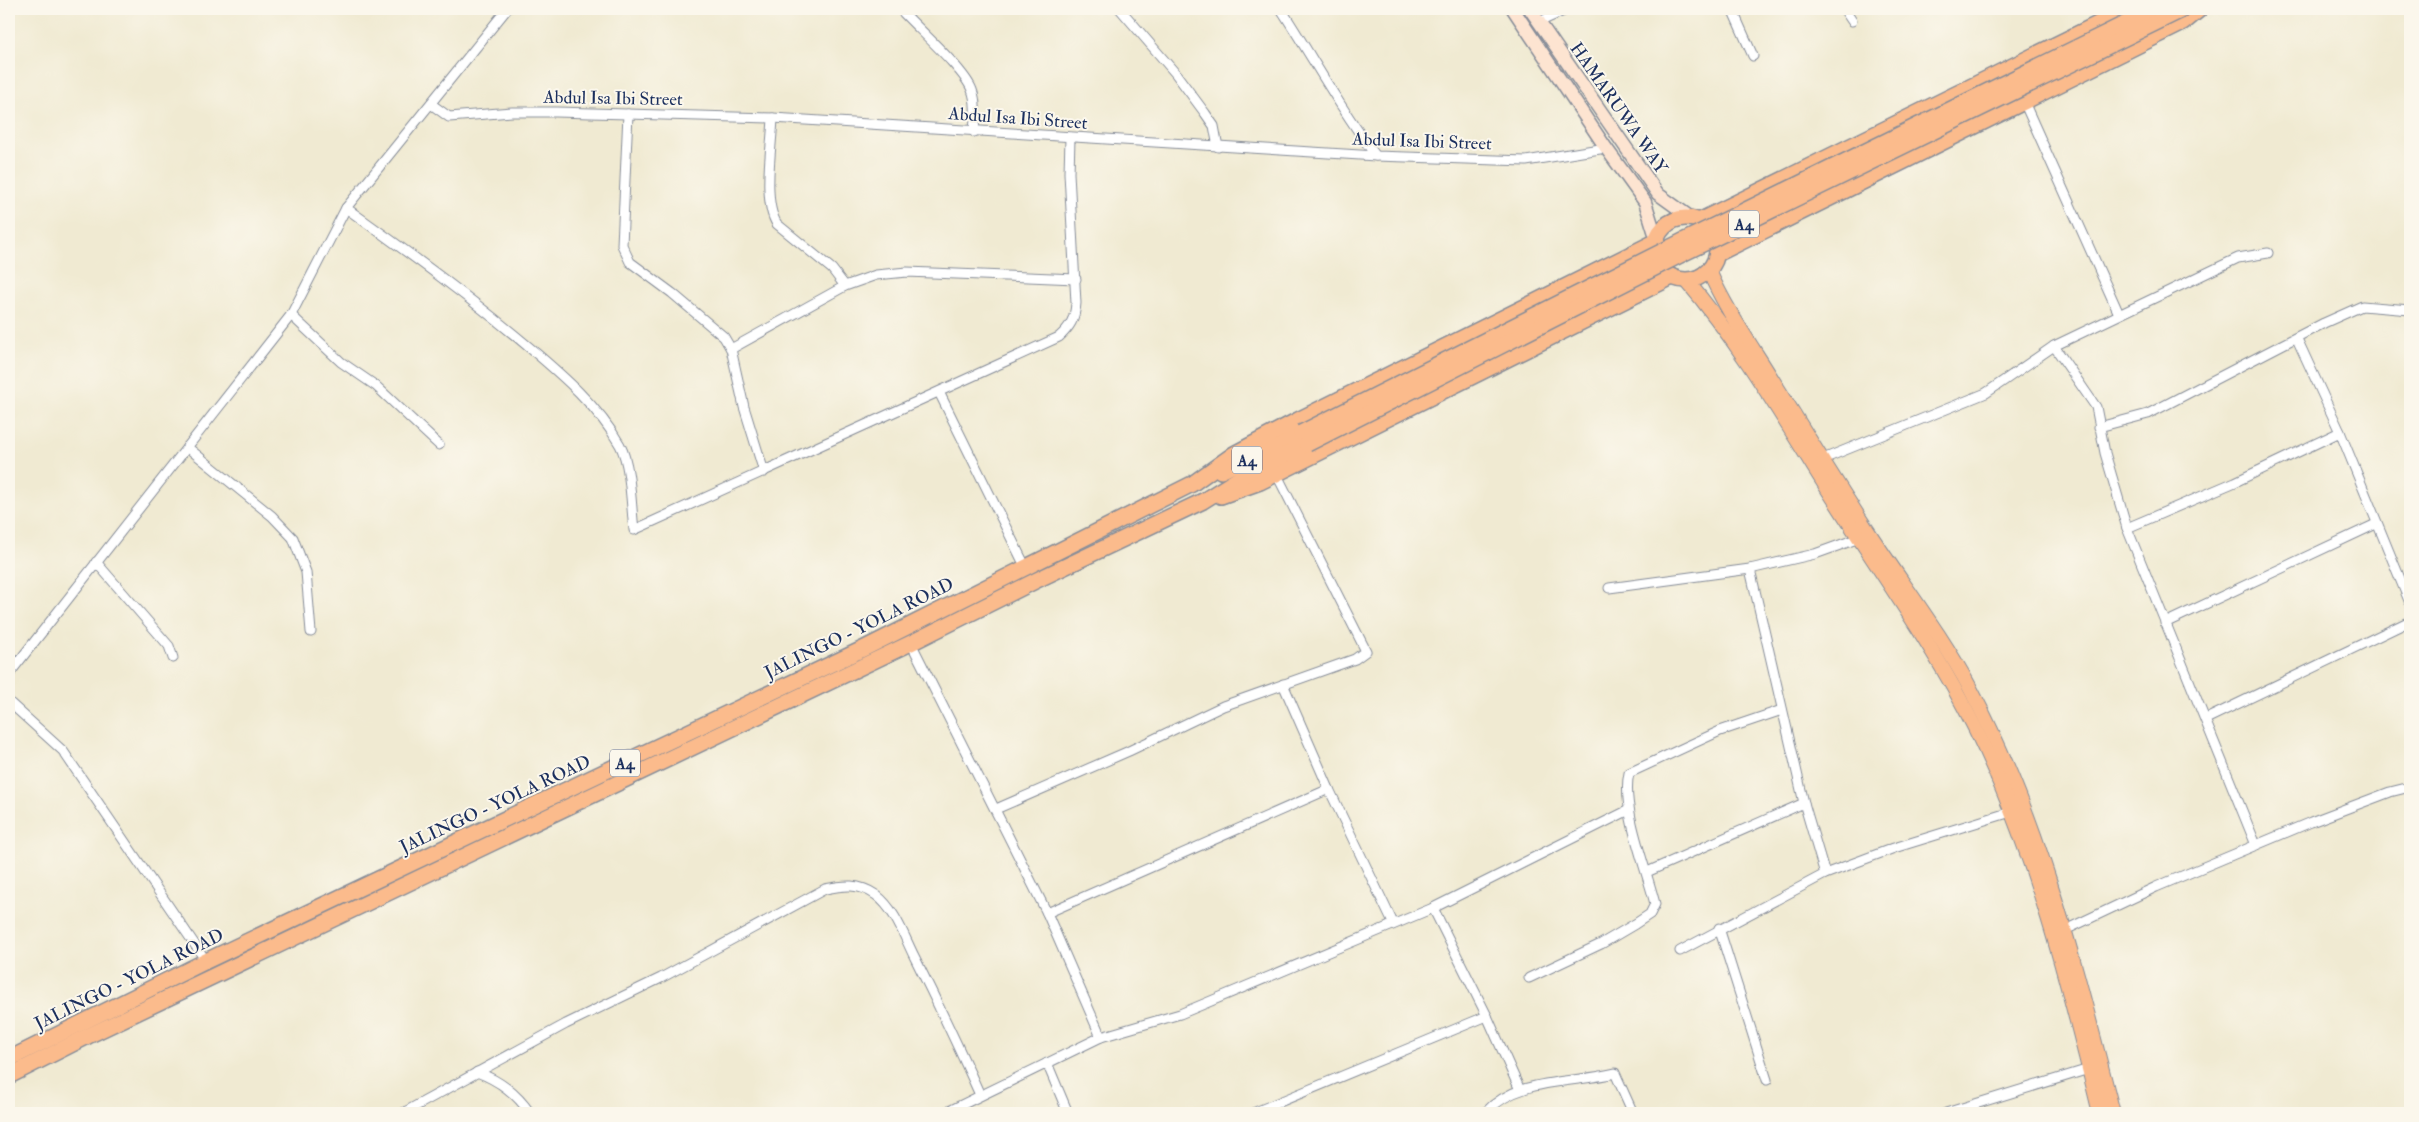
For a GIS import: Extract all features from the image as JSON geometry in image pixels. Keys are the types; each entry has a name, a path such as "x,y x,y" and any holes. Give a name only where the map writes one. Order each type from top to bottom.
{"highway":[{"name":"A4","path":"1656,240 1664,226 1676,219 1695,219 2128,9"},
{"name":"A4","path":"9,1076 88,1036 911,643 1037,580 1203,501 1304,439 1674,246 2155,9"},
{"name":"A4","path":"1192,484 1304,439 2184,9"},
{"name":"A4","path":"1203,501 1238,490 1276,473 1679,278 1698,278 1708,271 1718,254 2183,23 2200,9"},
{"name":"A4","path":"1695,219 1714,234 1718,254"},
{"path":"1656,240 1655,254 1658,264 1679,278"},
{"name":"JALINGO - YOLA ROAD","path":"9,1060 206,961 865,648 1025,566 1192,484 1234,454 1656,240"}],"main road":[{"path":"1513,9 1644,202 1656,240"},
{"name":"HAMARUWA WAY","path":"1530,9 1658,194 1695,219"},
{"path":"1708,271 1723,301 1823,459 1864,536 1946,673 1975,729 2060,932 2112,1113"},
{"path":"1679,278 1748,363 1864,536 1943,644 1973,695 2019,794 2045,863 2100,1113"}],"street":[{"path":"9,674 291,315 346,208 507,9"},
{"path":"900,9 954,65 972,88 975,104 974,132"},
{"path":"1120,9 1176,74 1205,113 1214,126 1218,147"},
{"path":"1280,9 1308,51 1341,109 1376,156"},
{"path":"1539,22 1568,9"},
{"path":"1732,9 1753,56"},
{"path":"1844,9 1852,21"},
{"path":"2024,102 2119,314"},
{"name":"Abdul Isa Ibi Street","path":"431,104 449,116 512,112 773,118 1218,147 1526,162 1606,148"},
{"path":"628,114 622,244 630,262 672,293 724,337 731,349 744,407 764,472"},
{"path":"773,118 771,215 777,224 832,269 846,286"},
{"path":"346,208 475,301 567,380 603,419 621,446 629,480 634,530 1059,337 1075,317 1076,279 1069,174 1070,138"},
{"path":"1823,459 1986,393 2054,346 2238,258 2268,253"},
{"path":"731,349 846,286 876,275 907,272 1076,279"},
{"path":"2099,427 2148,414 2362,306 2410,310"},
{"path":"291,315 341,362 376,386 439,445"},
{"path":"2297,339 2340,432 2376,524 2410,603"},
{"path":"2054,346 2096,407 2099,427 2127,528 2256,845"},
{"path":"939,392 1025,566"},
{"path":"2127,528 2235,482 2340,432"},
{"path":"187,448 272,516 293,538 306,572 311,632"},
{"path":"996,809 1129,751 1223,706 1355,659 1366,651 1276,473"},
{"path":"2165,623 2376,524"},
{"path":"1609,588 1750,569 1815,554 1864,536"},
{"path":"96,562 169,646 173,658"},
{"path":"1750,569 1804,803 1826,874"},
{"path":"2206,719 2410,620"},
{"path":"911,643 1047,913 1102,1037"},
{"path":"1283,684 1329,789 1393,923"},
{"path":"9,702 63,751 206,961"},
{"path":"1529,978 1601,944 1650,914 1655,904 1629,810 1626,788 1629,773 1720,731 1782,710"},
{"path":"2060,932 2156,886 2390,792 2410,787"},
{"path":"1047,913 1329,789"},
{"path":"1647,872 1804,803"},
{"path":"945,1113 1102,1037 1180,1014 1393,923 1433,908 1629,810"},
{"path":"1680,951 1719,928 1826,874 1894,848 2010,812"},
{"path":"403,1113 566,1024 661,978 825,889 846,884 865,888 877,896 892,913 952,1030 980,1095"},
{"path":"1433,908 1487,1016 1520,1090"},
{"path":"1719,928 1767,1080"},
{"path":"1253,1113 1487,1016"},
{"path":"1047,1062 1068,1113"},
{"path":"1946,1113 2089,1069"},
{"path":"477,1072 502,1083 522,1102 530,1113"},
{"path":"1485,1113 1493,1105 1520,1090 1564,1080 1594,1078 1615,1073 1633,1113"}]}
